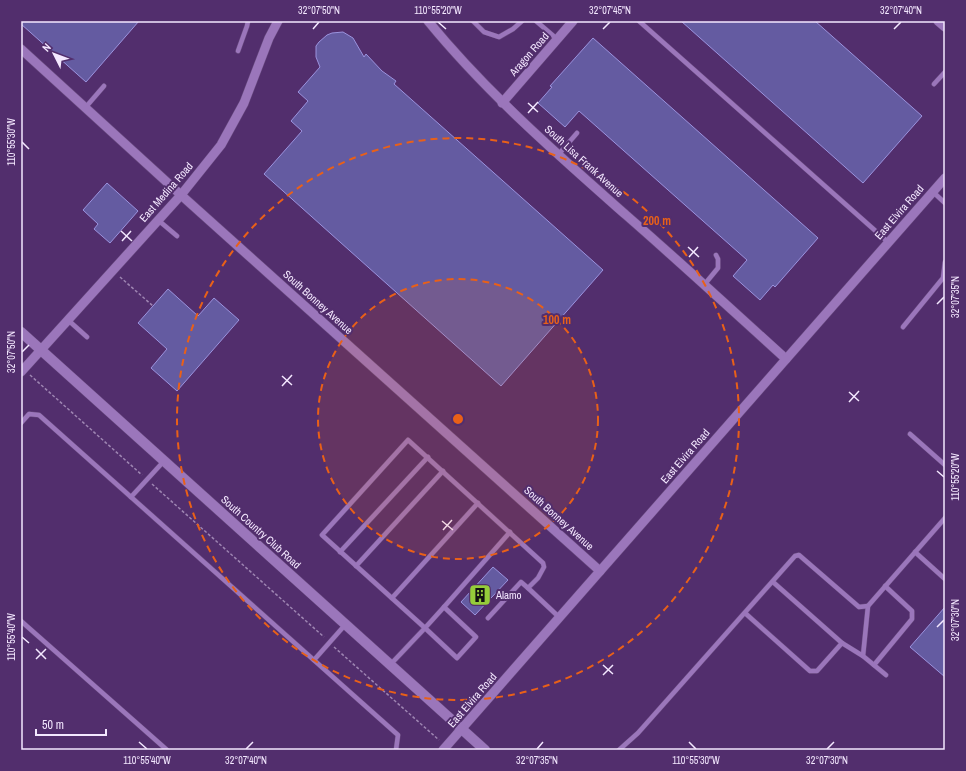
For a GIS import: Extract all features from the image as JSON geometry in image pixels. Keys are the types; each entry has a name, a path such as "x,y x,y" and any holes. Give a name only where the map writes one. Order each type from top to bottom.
{"street":[{"name":"East Medina Road","path":"22,371 181,195 220,145 244,103 269,38 278,21"},
{"name":"South Lisa Frank Avenue","path":"428,21 465,64 502,103 786,359"},
{"name":"Aragon Road","path":"502,103 573,21"},
{"path":"938,21 945,27"},
{"name":"South Bonney Avenue","path":"21,49 181,195 600,571"},
{"name":"East Elvira Road","path":"445,748 945,178"},
{"name":"South Country Club Road","path":"21,332 485,750"}],"lane":[{"path":"238,51 248,21"},
{"path":"474,21 484,32 499,37 513,29 522,21"},
{"path":"536,21 557,39"},
{"path":"639,21 888,242"},
{"path":"934,84 945,72"},
{"path":"85,108 104,86"},
{"path":"558,155 577,133"},
{"path":"933,192 945,203"},
{"path":"158,220 177,236"},
{"path":"704,285 718,268 718,259 716,255"},
{"path":"903,327 943,278 945,262"},
{"path":"68,320 87,337"},
{"path":"21,423 29,414 39,415 398,735 396,750"},
{"path":"910,434 945,465"},
{"path":"444,607 476,637 457,658 322,536 408,440 543,562 544,567 528,588"},
{"path":"340,552 428,457"},
{"path":"131,497 164,461"},
{"path":"356,566 443,471"},
{"path":"392,598 478,503"},
{"path":"863,656 868,606 945,518"},
{"path":"390,665 444,607 510,532"},
{"path":"915,552 945,579"},
{"path":"619,750 638,733 795,556 800,555 859,607 868,606"},
{"path":"488,618 521,582 560,618"},
{"path":"773,582 842,643 863,656 886,675"},
{"path":"874,665 912,619 912,611 885,586"},
{"path":"745,613 810,671 817,671 842,643"},
{"path":"21,621 167,750"},
{"path":"314,660 345,625"}],"path":[{"path":"113,270 153,306"},
{"path":"22,371 147,479 330,642 445,748"}],"building":[{"path":"21,21 139,21 86,82 21,24"},
{"path":"681,21 815,21 922,116 863,183"},
{"path":"343,32 353,38 364,57 366,54 382,71 396,81 394,84 603,270 501,386 264,174 302,131 291,121 308,101 298,92 320,67 316,57 316,46 327,35"},
{"path":"593,38 818,238 775,287 773,285 760,300 733,276 747,260 579,111 565,127 538,103 552,87 550,86"},
{"path":"107,183 138,211 110,243 94,229 98,224 83,210"},
{"path":"168,289 198,316 214,298 239,320 177,391 151,368 167,349 138,323"},
{"name":"Alamo","path":"493,567 508,580 475,615 461,602"},
{"path":"945,607 945,677 910,647"}],"place":[{"name":"Alamo","path":"480,595"}]}
